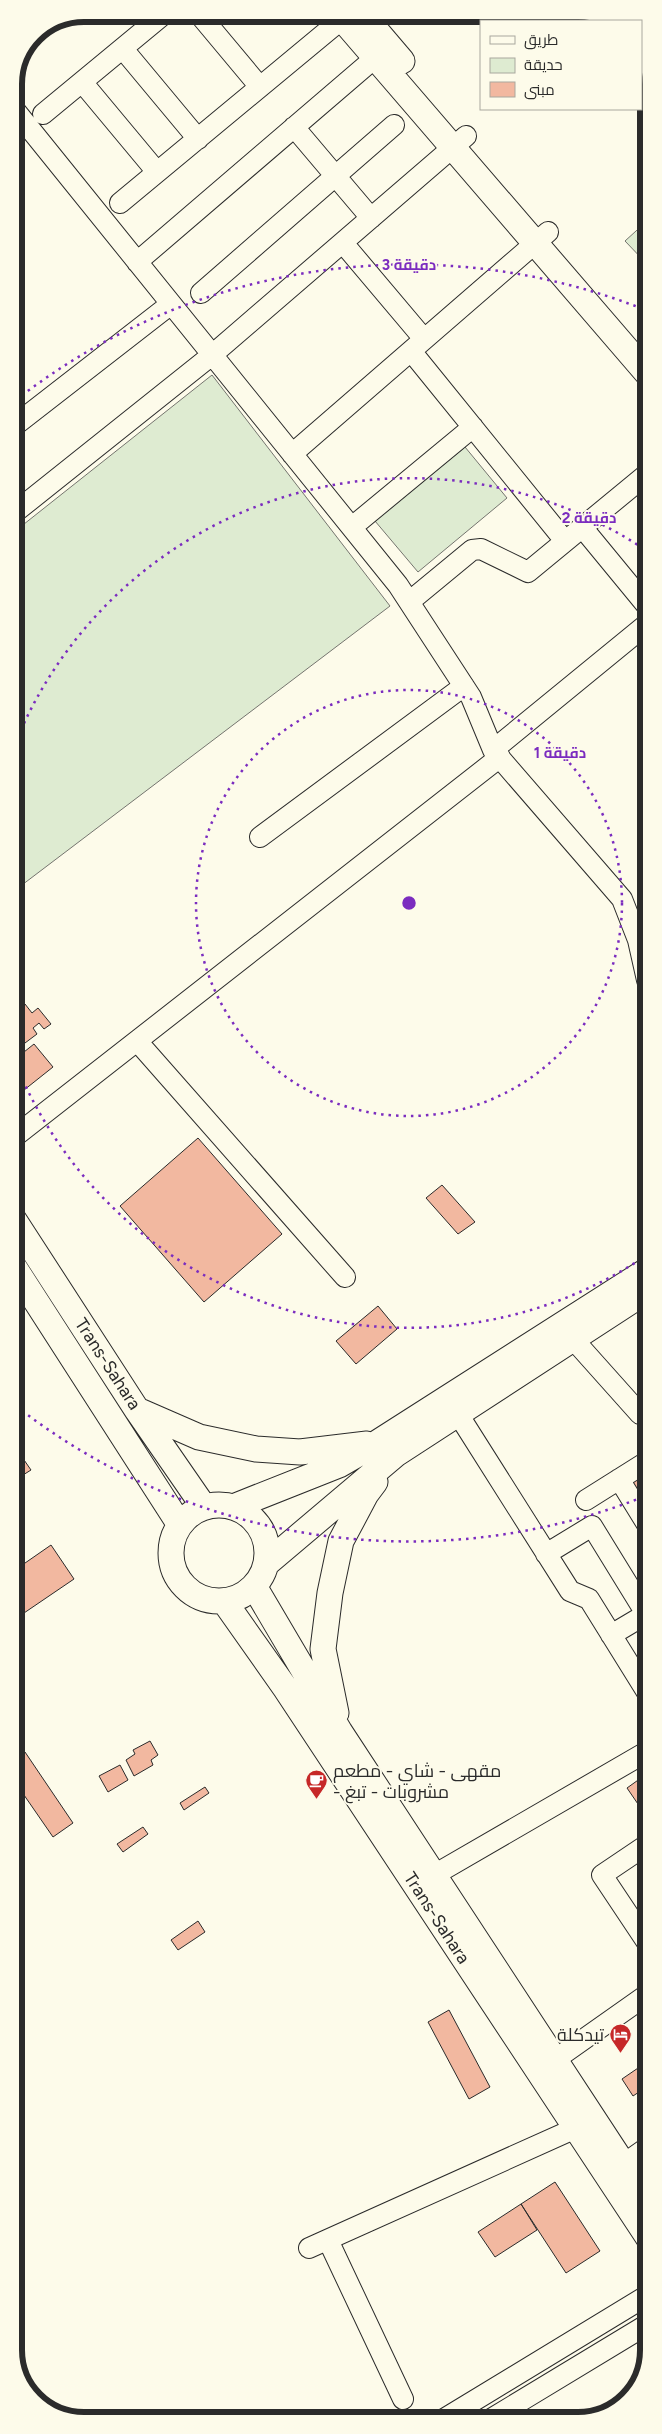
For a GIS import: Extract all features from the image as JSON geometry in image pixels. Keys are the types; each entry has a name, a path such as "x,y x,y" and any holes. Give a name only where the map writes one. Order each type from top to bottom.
{"main road":[{"path":"352,23 376,57 459,142"},
{"path":"353,23 542,238 640,341"},
{"path":"542,238 640,365"},
{"name":"Trans-Sahara","path":"23,1234 137,1410 204,1507"},
{"path":"266,1564 386,1449 640,1275"},
{"name":"Trans-Sahara","path":"23,1281 180,1525"},
{"path":"233,1506 386,1449 458,1414 640,1295"},
{"path":"137,1410 199,1437 256,1449 300,1452 386,1449"},
{"path":"340,1732 323,1649 330,1592 341,1541 366,1494 386,1449"},
{"path":"218,1505 233,1506 246,1513 257,1523 264,1535 267,1550 266,1564 261,1576 254,1586 245,1593 224,1601 208,1599 193,1593 182,1583 174,1569 171,1554 173,1538 180,1525 191,1514 204,1507 218,1505"},
{"name":"Trans-Sahara","path":"254,1586 340,1732 434,1875 547,2065 576,2128 640,2194"},
{"name":"Trans-Sahara","path":"224,1601 547,2065 616,2170 640,2220"}],"street":[{"path":"43,114 153,23"},
{"path":"207,23 260,87"},
{"path":"120,203 338,23"},
{"path":"122,48 198,139"},
{"path":"137,262 376,57"},
{"path":"82,82 157,172"},
{"path":"23,120 398,585 471,697 497,754 622,899 629,912 640,949"},
{"path":"201,293 394,124"},
{"path":"294,127 371,218"},
{"path":"23,507 212,355 459,142"},
{"path":"292,454 542,238"},
{"path":"343,243 417,345 472,427 565,541"},
{"path":"23,419 171,304"},
{"path":"352,527 472,427"},
{"path":"409,602 472,550 481,549 528,572 640,480"},
{"path":"582,527 640,597"},
{"path":"23,1130 497,754 640,630"},
{"path":"260,837 464,686"},
{"path":"137,1041 345,1276"},
{"path":"573,1339 640,1408"},
{"path":"458,1414 570,1591 589,1600 640,1681"},
{"path":"586,1500 640,1467"},
{"path":"619,1479 640,1513"},
{"path":"546,1554 592,1526 640,1603"},
{"path":"611,1635 640,1618"},
{"path":"434,1875 640,1756"},
{"path":"640,1849 602,1875 640,1932"},
{"path":"547,2065 640,2000"},
{"path":"309,2248 576,2128"},
{"path":"616,2170 640,2153"},
{"path":"328,2240 403,2399"},
{"path":"456,2412 640,2300"},
{"path":"502,2412 640,2329"}],"green space":[{"path":"640,227 640,257 625,241"},
{"path":"212,375 390,606 23,884 23,525"},
{"path":"465,447 507,498 418,572 375,521"}],"building":[{"path":"25,1004 32,1013 38,1008 51,1024 44,1029 39,1023 33,1028 37,1034 25,1043 23,1040 23,1005"},
{"path":"34,1044 53,1067 23,1091 23,1053"},
{"path":"198,1138 282,1234 204,1302 120,1206"},
{"path":"442,1185 475,1222 458,1234 426,1198"},
{"path":"378,1306 397,1329 356,1364 336,1341"},
{"path":"23,1458 31,1470 23,1475"},
{"path":"640,1476 640,1501 629,1483"},
{"path":"51,1545 74,1579 24,1613 23,1564"},
{"path":"150,1741 158,1755 151,1760 153,1765 134,1776 126,1760 135,1754 133,1750"},
{"path":"25,1752 73,1823 53,1837 23,1794 23,1753"},
{"path":"120,1765 128,1780 108,1792 99,1776"},
{"path":"640,1779 640,1807 627,1788"},
{"path":"205,1787 209,1793 184,1810 180,1803"},
{"path":"143,1827 148,1834 123,1852 117,1844"},
{"path":"198,1921 205,1932 178,1950 171,1940"},
{"path":"449,2010 490,2087 469,2099 428,2022"},
{"path":"640,2067 640,2091 633,2096 622,2079"},
{"path":"555,2182 600,2251 566,2273 521,2204"},
{"path":"521,2204 537,2230 495,2257 478,2232"}],"place":[{"name":"مقهى - شاي - مطعم - مشروبات - تبغ","path":"317,1800"},
{"name":"تيدكلة","path":"620,2054"}]}
